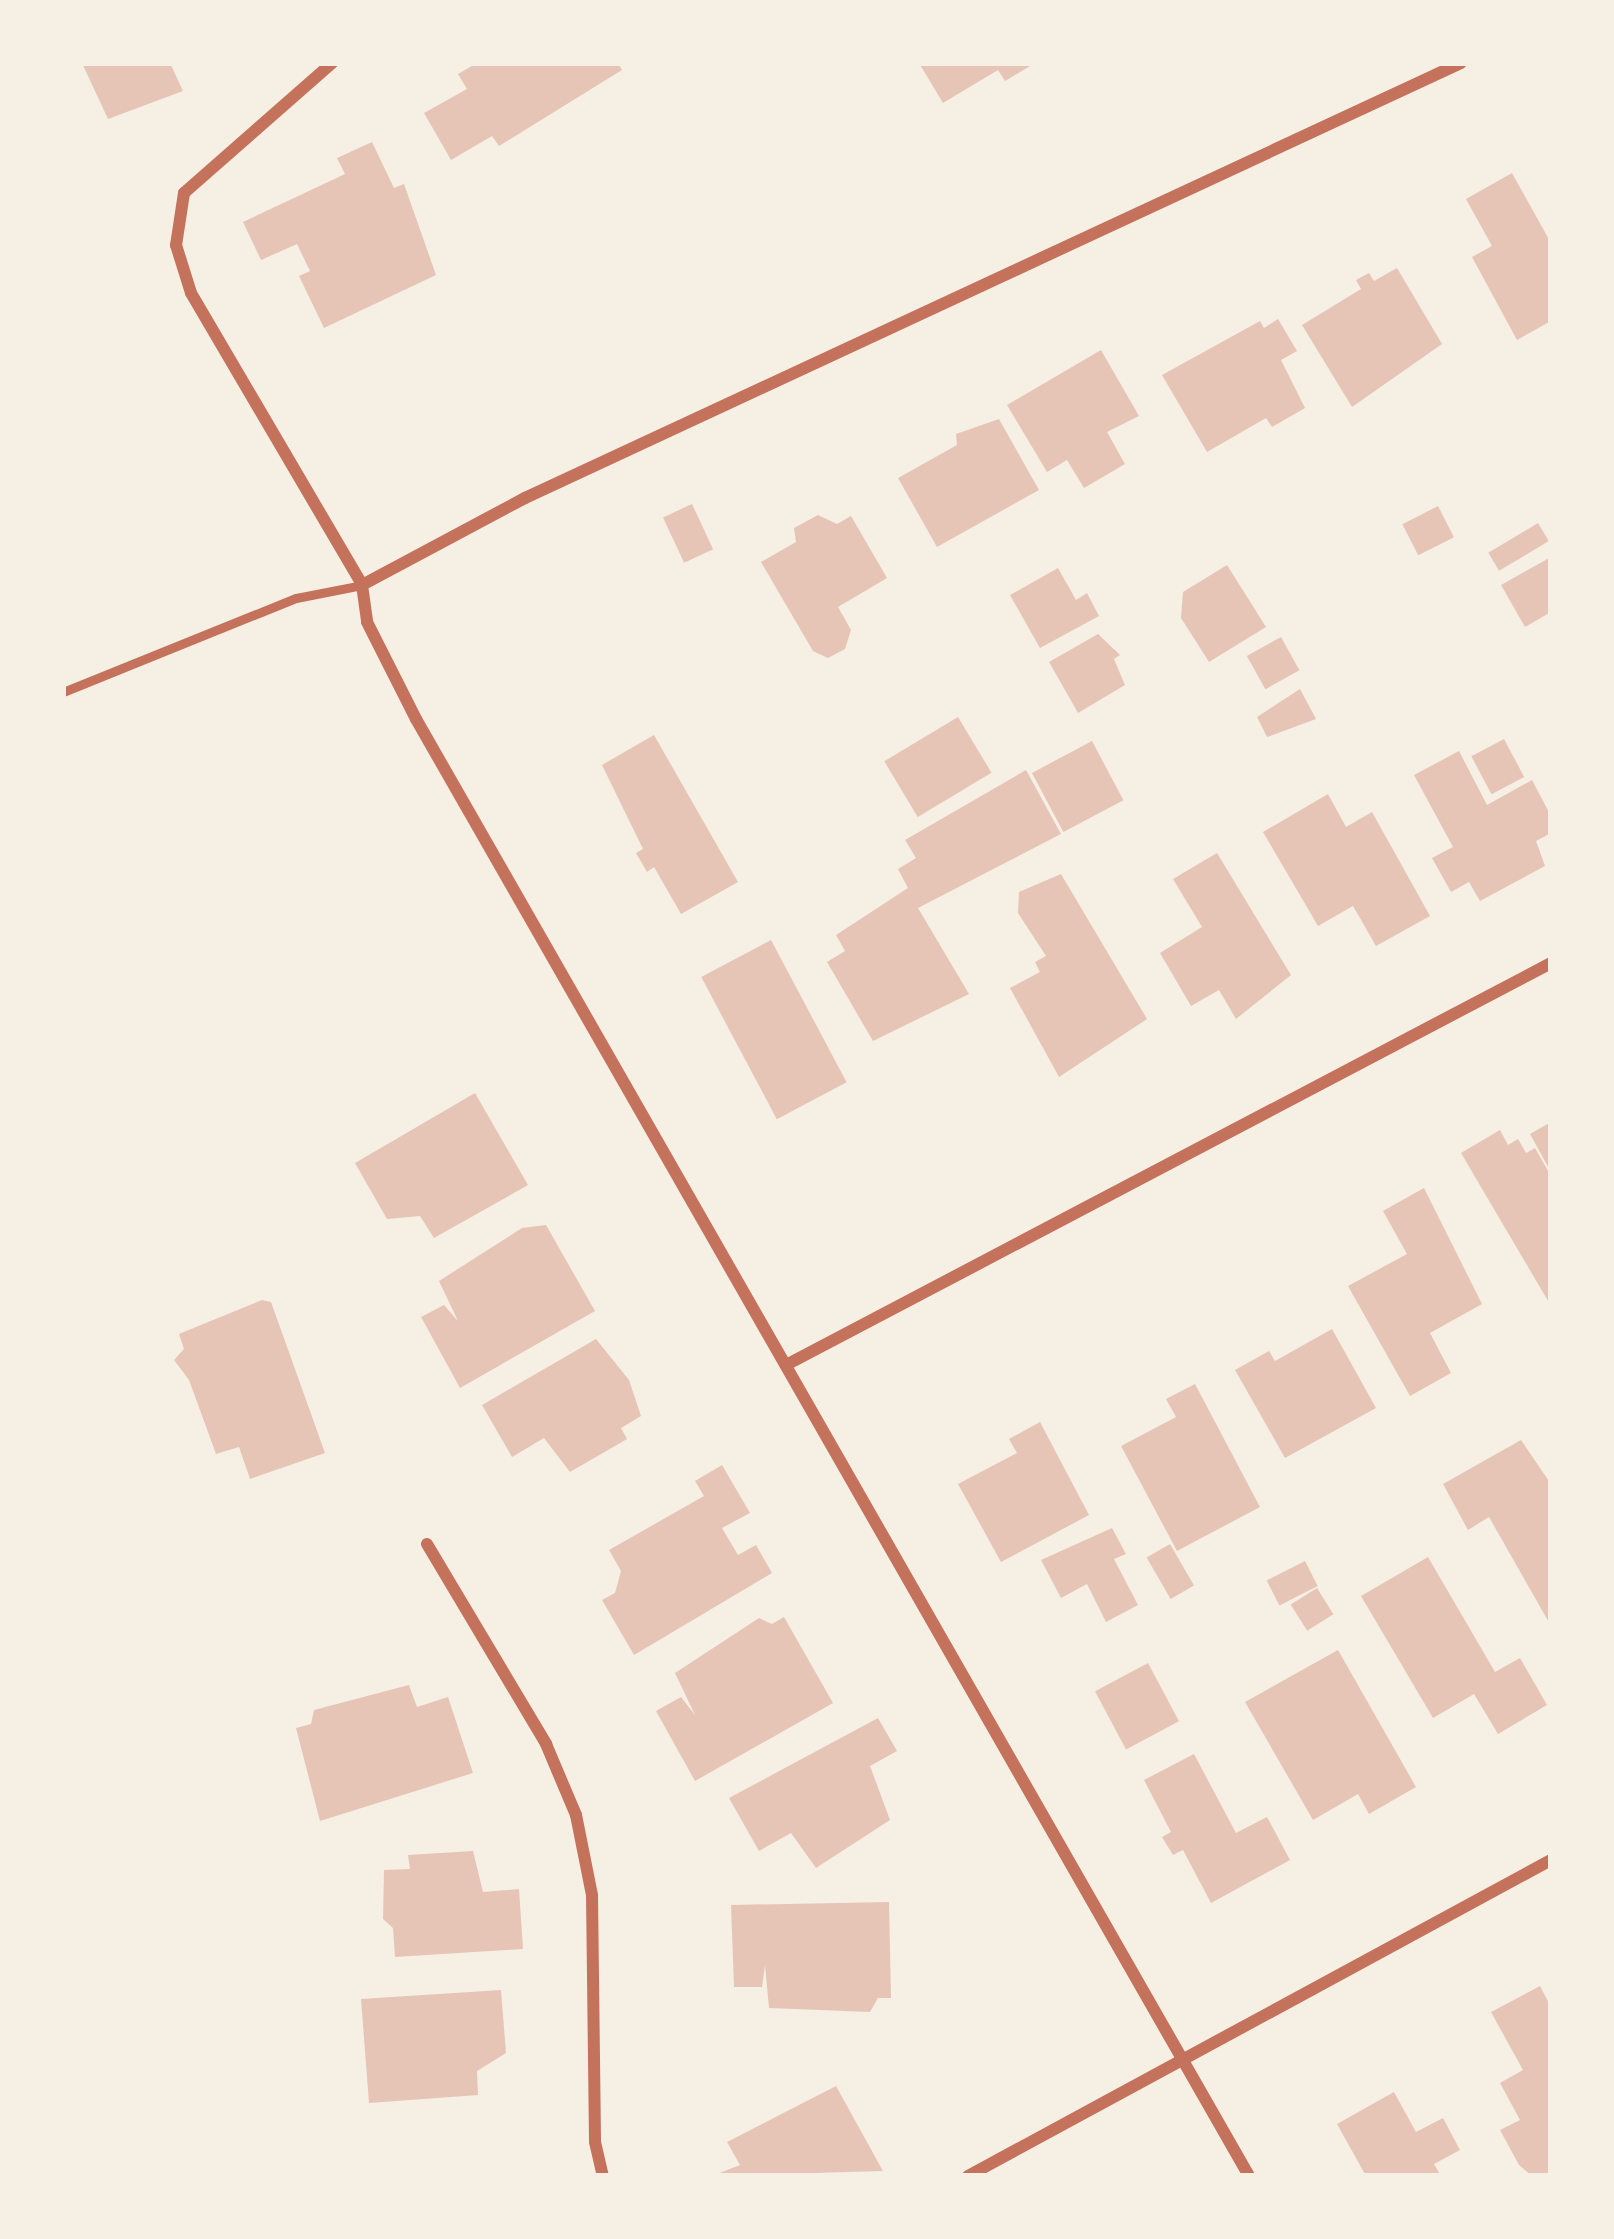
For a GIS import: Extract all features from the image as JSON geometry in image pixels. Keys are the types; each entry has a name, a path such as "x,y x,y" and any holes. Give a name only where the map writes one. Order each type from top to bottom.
{"street":[{"path":"332,63 184,193 176,245 191,293 362,585 367,622 416,719 1249,2176"},
{"path":"362,585 525,498 1460,63"},
{"path":"786,1365 1551,963"},
{"path":"427,1544 546,1744 576,1815 592,1895 595,2142 603,2176"},
{"path":"968,2176 1551,1860"}],"lane":[{"path":"63,692 296,598 362,585"}],"building":[{"path":"82,63 170,63 183,91 108,119"},
{"path":"477,63 618,63 622,70 499,146 492,136 451,160 424,113 467,89 458,74"},
{"path":"919,63 1035,63 1005,81 998,70 943,103"},
{"path":"372,142 394,188 404,184 436,275 324,328 299,276 310,271 297,244 261,260 243,222 345,174 337,158"},
{"path":"1512,173 1551,243 1551,321 1517,340 1472,257 1492,246 1466,199"},
{"path":"1397,268 1442,344 1352,407 1302,325 1361,289 1356,280 1369,273 1374,281"},
{"path":"1278,319 1297,351 1281,360 1305,408 1272,427 1266,418 1207,452 1162,375 1260,321 1264,328"},
{"path":"1101,350 1139,416 1107,432 1125,464 1084,488 1067,460 1047,472 1007,405"},
{"path":"999,419 1039,490 937,547 898,478 957,445 956,434"},
{"path":"692,504 713,549 684,563 663,518"},
{"path":"1438,506 1454,537 1418,555 1402,524"},
{"path":"818,515 837,524 851,516 887,578 838,607 851,630 845,649 828,658 813,651 761,562 796,542 794,528"},
{"path":"1538,523 1549,541 1499,571 1488,553"},
{"path":"1551,557 1551,612 1525,627 1501,585"},
{"path":"1227,565 1266,627 1209,662 1181,618 1183,592"},
{"path":"1058,568 1076,600 1087,593 1099,616 1040,648 1010,595"},
{"path":"1098,634 1120,655 1114,659 1125,685 1078,713 1049,662"},
{"path":"1281,637 1299,670 1265,689 1247,656"},
{"path":"1300,689 1316,719 1267,737 1257,717"},
{"path":"958,717 991,773 918,817 884,761"},
{"path":"654,735 738,882 681,914 654,867 647,872 636,853 643,849 602,765"},
{"path":"1504,739 1524,777 1492,794 1471,756"},
{"path":"1092,741 1123,800 1063,832 1032,773"},
{"path":"1459,751 1487,805 1532,780 1551,816 1551,833 1536,841 1545,866 1480,901 1469,882 1451,892 1432,858 1453,847 1414,775"},
{"path":"1026,770 1061,834 918,908 969,994 873,1041 827,962 845,951 836,935 908,888 898,869 916,858 905,840"},
{"path":"1328,794 1346,827 1372,812 1430,916 1376,946 1353,906 1318,926 1263,832"},
{"path":"1217,853 1291,975 1236,1019 1219,990 1191,1006 1160,953 1202,927 1173,879"},
{"path":"1061,874 1147,1019 1059,1077 1010,988 1040,972 1035,962 1046,956 1018,913 1019,892"},
{"path":"771,940 847,1082 777,1119 701,977"},
{"path":"475,1093 528,1185 434,1238 420,1216 387,1219 355,1163"},
{"path":"1551,1122 1551,1172 1530,1134"},
{"path":"1500,1130 1508,1145 1518,1139 1526,1153 1535,1148 1551,1176 1551,1306 1461,1153"},
{"path":"1424,1188 1482,1304 1430,1333 1451,1373 1410,1396 1348,1286 1407,1254 1383,1211"},
{"path":"546,1225 595,1311 460,1388 421,1317 444,1305 458,1321 439,1281 522,1228"},
{"path":"262,1300 271,1302 325,1453 250,1479 239,1447 216,1454 189,1380 174,1360 184,1349 179,1334"},
{"path":"1332,1329 1376,1408 1285,1458 1235,1370 1269,1351 1275,1361"},
{"path":"596,1339 629,1380 641,1416 621,1428 627,1439 570,1472 544,1438 512,1457 482,1405"},
{"path":"1195,1384 1260,1507 1177,1551 1121,1446 1176,1417 1166,1399"},
{"path":"1040,1422 1089,1515 1001,1562 958,1484 1017,1453 1009,1439"},
{"path":"1521,1440 1551,1484 1551,1626 1489,1517 1468,1530 1443,1484"},
{"path":"722,1465 750,1513 722,1528 738,1555 756,1545 772,1573 634,1655 602,1600 615,1593 621,1571 609,1550 704,1496 695,1481"},
{"path":"1112,1528 1126,1554 1114,1559 1138,1605 1106,1622 1087,1584 1061,1598 1041,1560"},
{"path":"1170,1544 1194,1586 1171,1599 1147,1558"},
{"path":"1428,1557 1495,1672 1520,1658 1547,1705 1498,1734 1474,1694 1433,1718 1361,1596"},
{"path":"1305,1561 1318,1586 1279,1605 1267,1581"},
{"path":"1317,1588 1333,1614 1307,1631 1291,1604"},
{"path":"784,1617 833,1703 695,1781 656,1711 681,1697 695,1715 675,1673 759,1618 772,1624"},
{"path":"1338,1650 1416,1787 1369,1814 1358,1794 1313,1820 1245,1702"},
{"path":"1148,1663 1179,1721 1126,1749 1095,1691"},
{"path":"409,1685 417,1707 448,1697 473,1773 320,1821 296,1728 311,1724 314,1710"},
{"path":"878,1718 897,1751 870,1766 890,1820 816,1868 791,1833 759,1851 729,1798"},
{"path":"1194,1754 1236,1833 1267,1817 1290,1860 1211,1903 1183,1850 1173,1855 1162,1837 1171,1832 1144,1780"},
{"path":"473,1851 483,1892 519,1889 523,1949 395,1957 393,1928 383,1919 384,1870 410,1869 408,1855"},
{"path":"889,1902 891,1998 878,1998 870,2012 769,2008 765,1965 762,1987 734,1987 731,1905"},
{"path":"1540,1986 1551,2007 1551,2176 1532,2176 1519,2165 1500,2130 1520,2120 1500,2083 1523,2070 1491,2012"},
{"path":"501,1990 506,2053 477,2071 478,2095 369,2103 361,1999"},
{"path":"836,2086 883,2171 712,2176 740,2165 727,2142"},
{"path":"1394,2092 1416,2132 1443,2118 1460,2150 1434,2164 1441,2176 1366,2176 1337,2124"}]}
